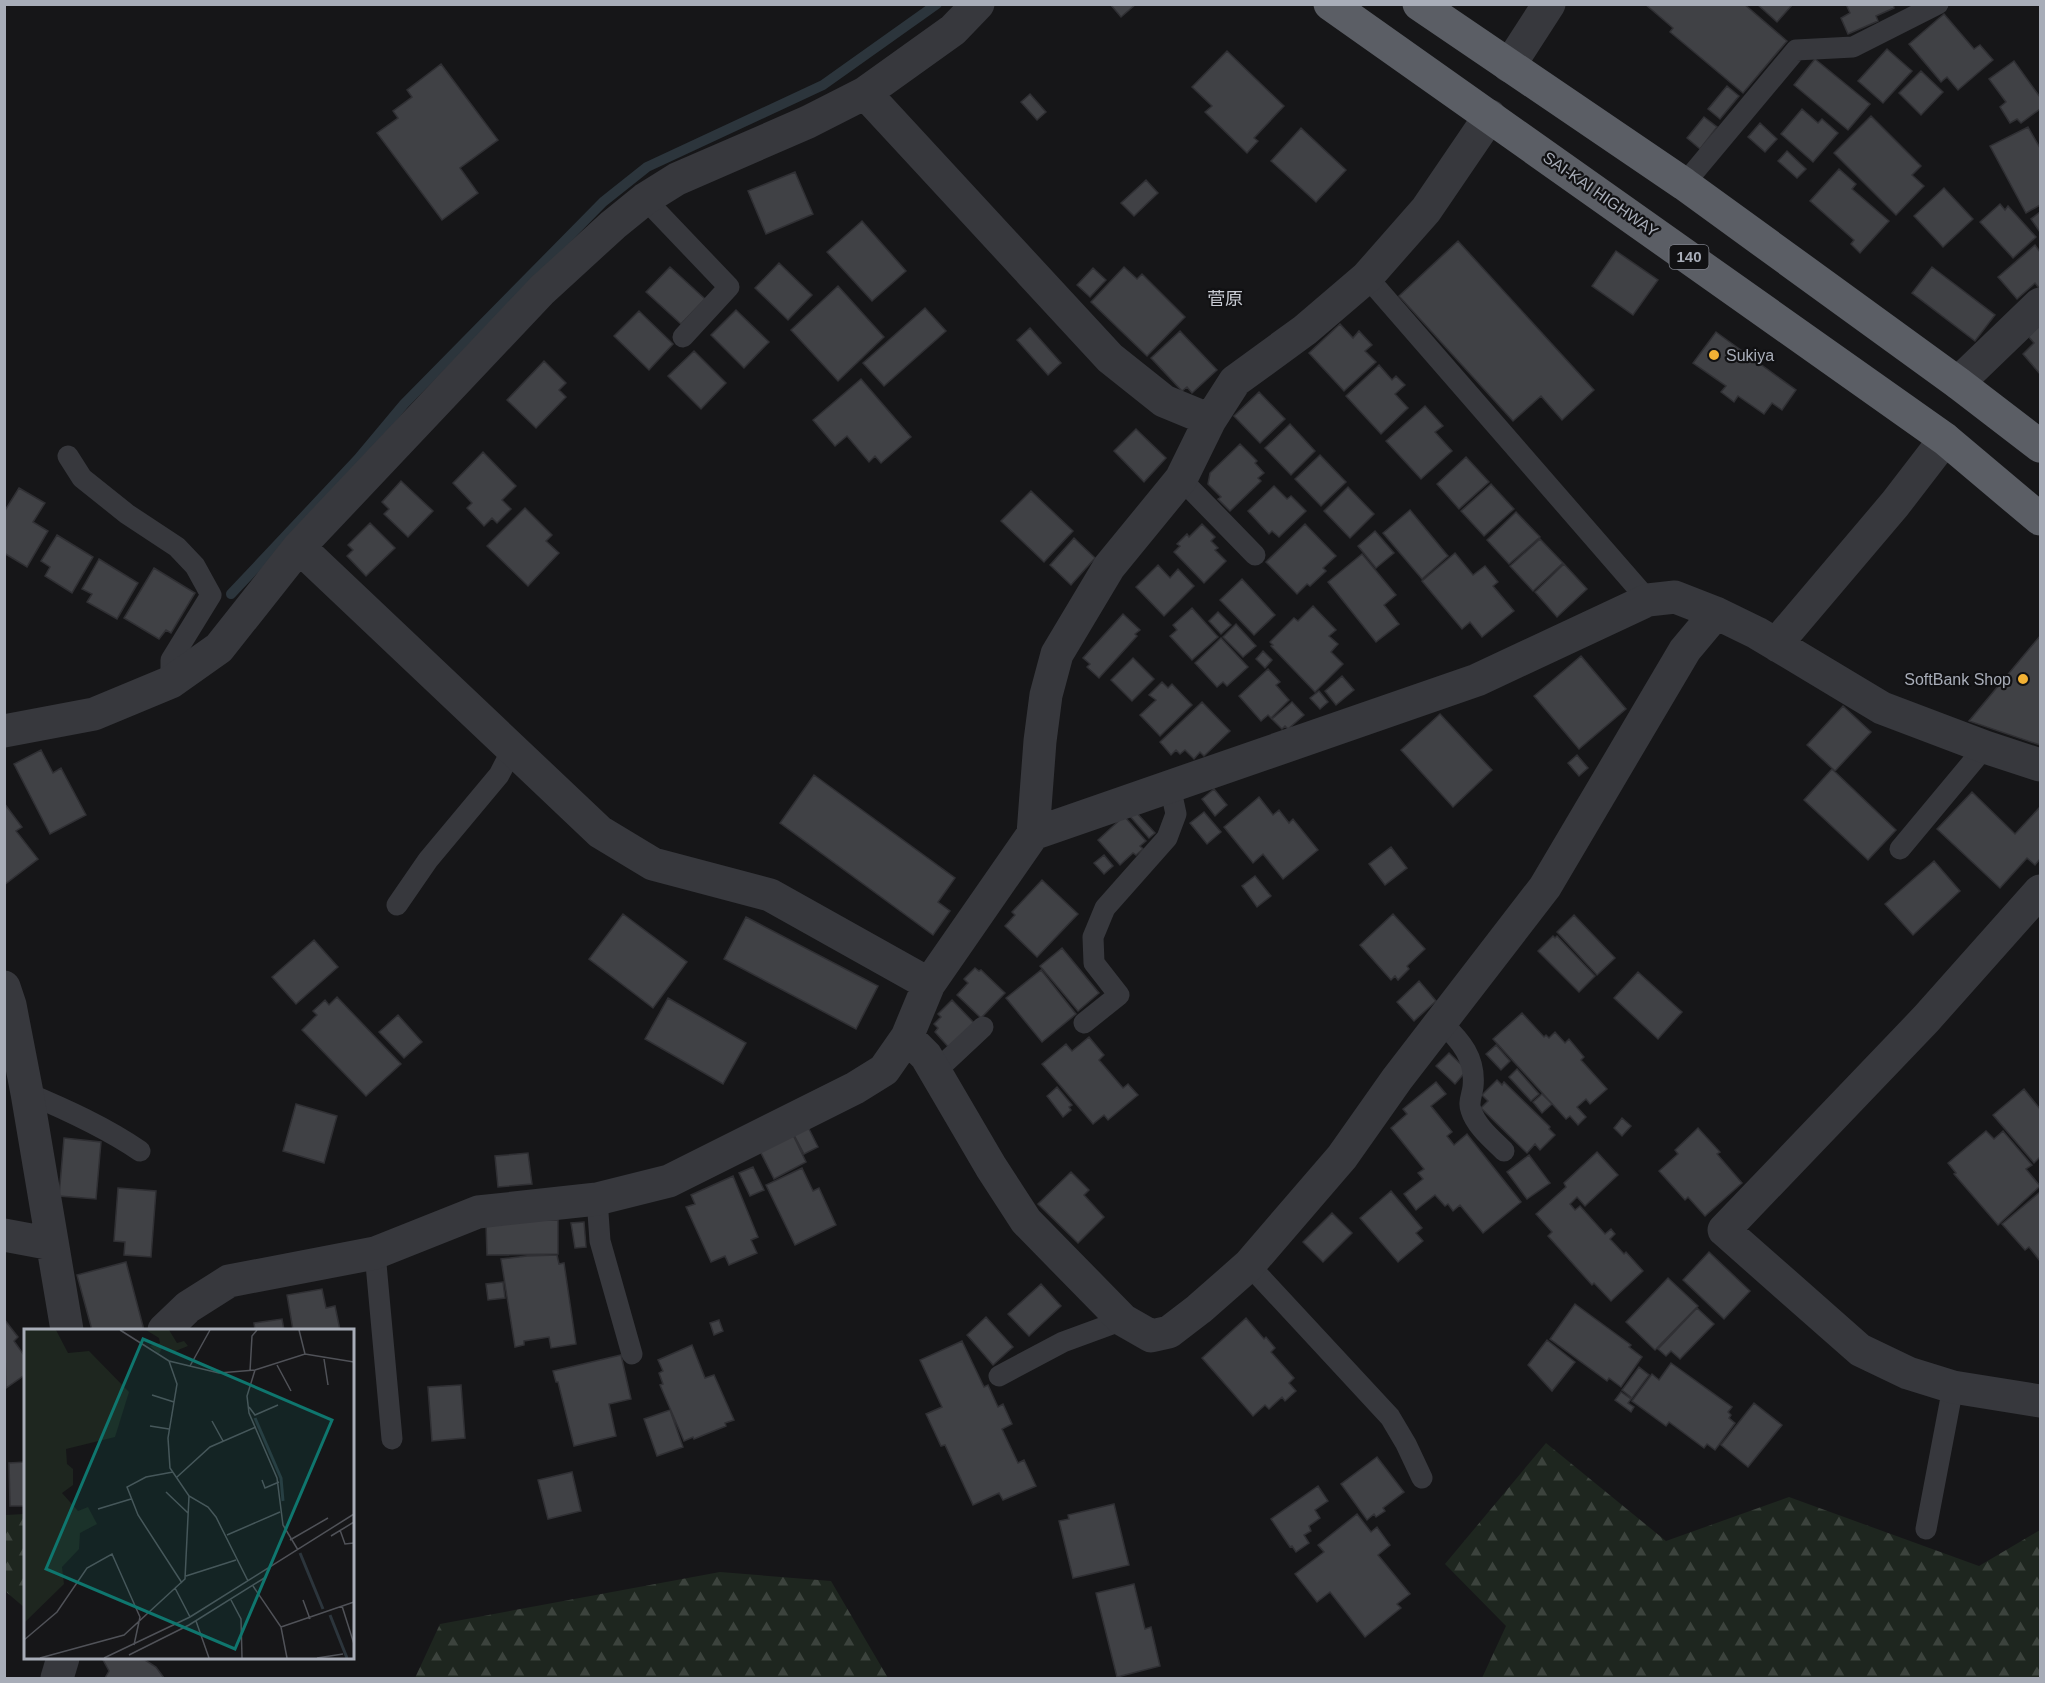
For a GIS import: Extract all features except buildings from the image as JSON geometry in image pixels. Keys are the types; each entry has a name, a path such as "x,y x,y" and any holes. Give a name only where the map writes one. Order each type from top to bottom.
{"highway":[{"name":"SAI-KAI HIGHWAY","path":"1330,4 1945,439 2040,519"},
{"path":"1419,4 1684,184 1958,382 2040,446"}],"street":[{"path":"4,731 94,714 171,682 219,648 299,547 542,290 645,199 677,179 808,122 865,93 953,30 978,4"},
{"path":"1509,66 1549,4"},
{"path":"865,93 1110,358 1164,401 1210,420"},
{"path":"165,1329 188,1307 229,1281 375,1253 478,1212 597,1199 669,1181 855,1088 884,1070 907,1037 929,984 1033,834 1046,695 1057,654 1109,567 1181,479 1210,420 1235,381 1305,330 1367,278 1425,210 1490,116"},
{"path":"1958,382 2040,304"},
{"path":"1778,646 1783,636 1895,504 1945,439"},
{"path":"299,547 600,832 654,864 770,895 929,984"},
{"path":"1033,834 1477,680 1648,600 1675,597 1716,613 1778,646 1882,708 2040,765"},
{"path":"907,1037 926,1056 936,1071 991,1167 1026,1221 1123,1320 1150,1336 1169,1332 1249,1265 1342,1157 1397,1079 1545,887 1685,650 1716,613"},
{"path":"2040,891 1926,1019 1724,1230 1860,1350 1908,1373 1953,1387 2040,1401"},
{"path":"4,987 10,1005 27,1093 68,1329"},
{"path":"4,1235 52,1244"},
{"path":"57,1678 63,1659"}],"lane":[{"path":"1684,184 1796,50 1853,47 1938,4"},
{"path":"645,199 729,287 683,337"},
{"path":"1367,278 1648,600"},
{"path":"68,456 82,478 127,514 177,547 195,566 212,595 171,660 171,682"},
{"path":"1181,479 1255,555"},
{"path":"1900,849 1985,747"},
{"path":"397,904 428,860 499,775 512,750"},
{"path":"1084,1023 1119,995 1095,963 1093,937 1105,908 1167,838 1176,814 1170,786"},
{"path":"1441,1022 1459,1039 1469,1054 1474,1070 1469,1107 1474,1119 1503,1151"},
{"path":"936,1071 983,1027"},
{"path":"27,1093 50,1102 140,1151"},
{"path":"597,1199 600,1241 632,1354"},
{"path":"375,1253 392,1439"},
{"path":"1249,1265 1390,1417 1422,1478"},
{"path":"999,1376 1063,1342 1123,1320"},
{"path":"1926,1529 1953,1387"}],"green space":[{"path":"1546,1443 1666,1541 1789,1497 1979,1566 2040,1530 2040,1678 1482,1678 1506,1626 1445,1564"},
{"path":"5,1504 6,1515 24,1514 24,1607 5,1591"},
{"path":"720,1572 831,1581 888,1678 415,1678 440,1624"}],"waterway":[{"path":"231,594 358,459 404,404 603,202 647,167 823,85 937,4"}],"place":[{"name":"Sukiya","path":"1714,355"},
{"name":"SoftBank Shop","path":"2023,679"}],"district":[{"name":"菅原","path":"1225,299"}]}
